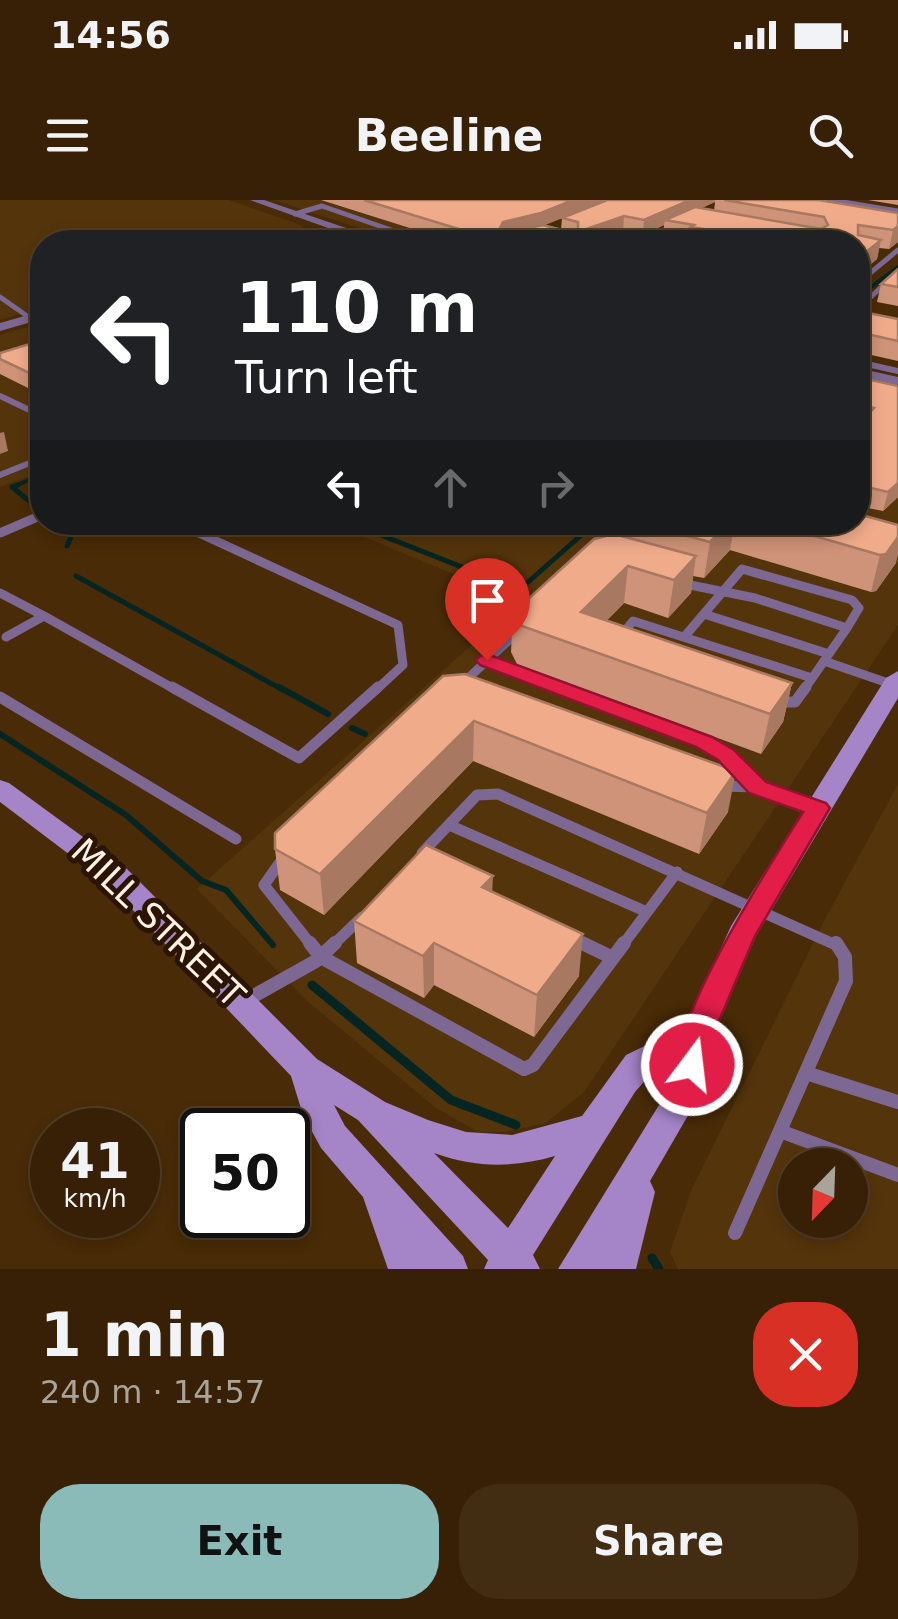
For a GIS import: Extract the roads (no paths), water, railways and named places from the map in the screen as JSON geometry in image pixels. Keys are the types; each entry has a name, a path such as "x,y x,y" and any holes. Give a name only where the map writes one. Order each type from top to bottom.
{"main road":[{"path":"577,1269 685,1087 698,1035 728,962 896,682"},
{"name":"MILL STREET","path":"0,789 118,876 305,1069 370,1110 511,1265"},
{"path":"511,1265 594,1126 638,1065 698,1035"},
{"name":"MILL STREET","path":"305,1069 320,1115 333,1137 449,1269"},
{"path":"370,1110 426,1136 480,1151 526,1150 594,1126"},
{"path":"618,1269 624,1233 649,1152"},
{"path":"372,1182 407,1269"}],"street":[{"path":"259,200 341,229"},
{"path":"828,203 898,214"},
{"path":"337,230 341,229"},
{"path":"0,327 30,318"},
{"path":"870,375 898,381"}],"lane":[{"path":"296,214 322,206 391,230"},
{"path":"341,229 368,222"},
{"path":"666,230 677,225"},
{"path":"870,273 898,250"},
{"path":"874,252 892,256"},
{"path":"870,298 891,278 898,280"},
{"path":"0,297 30,313"},
{"path":"870,365 898,371"},
{"path":"0,396 30,410"},
{"path":"0,474 30,463"},
{"path":"0,533 30,520"},
{"path":"0,594 300,758 402,665 398,625 202,535"},
{"path":"684,636 742,569 852,600 859,608 795,702 782,704 766,698"},
{"path":"660,577 724,590 847,628"},
{"path":"704,614 896,682"},
{"path":"0,648 5,645 3,637 44,616"},
{"path":"448,697 532,619"},
{"path":"628,652 618,639 633,621 812,678"},
{"path":"487,660 704,742 736,764 757,788"},
{"path":"0,696 236,839"},
{"path":"704,786 757,788 818,808"},
{"path":"411,865 477,795 498,794 836,942 844,957 846,981 735,1233"},
{"path":"448,825 647,912"},
{"path":"302,838 275,865 264,885 322,957 524,1070 534,1065 676,872"},
{"path":"242,1003 322,957 370,908"},
{"path":"562,934 613,958"},
{"path":"806,1073 898,1102"},
{"path":"780,1132 898,1175"}],"waterway":[{"path":"870,288 898,267"},
{"path":"12,487 30,480"},
{"path":"12,487 18,485"},
{"path":"12,487 30,502"},
{"path":"67,546 72,535"},
{"path":"381,535 515,588 527,583 581,535"},
{"path":"76,576 283,690"},
{"path":"279,687 328,714"},
{"path":"352,728 365,734"},
{"path":"0,734 126,815 202,881 226,890 273,945"},
{"path":"312,985 451,1100 516,1125"},
{"path":"652,1258 659,1269"}]}
